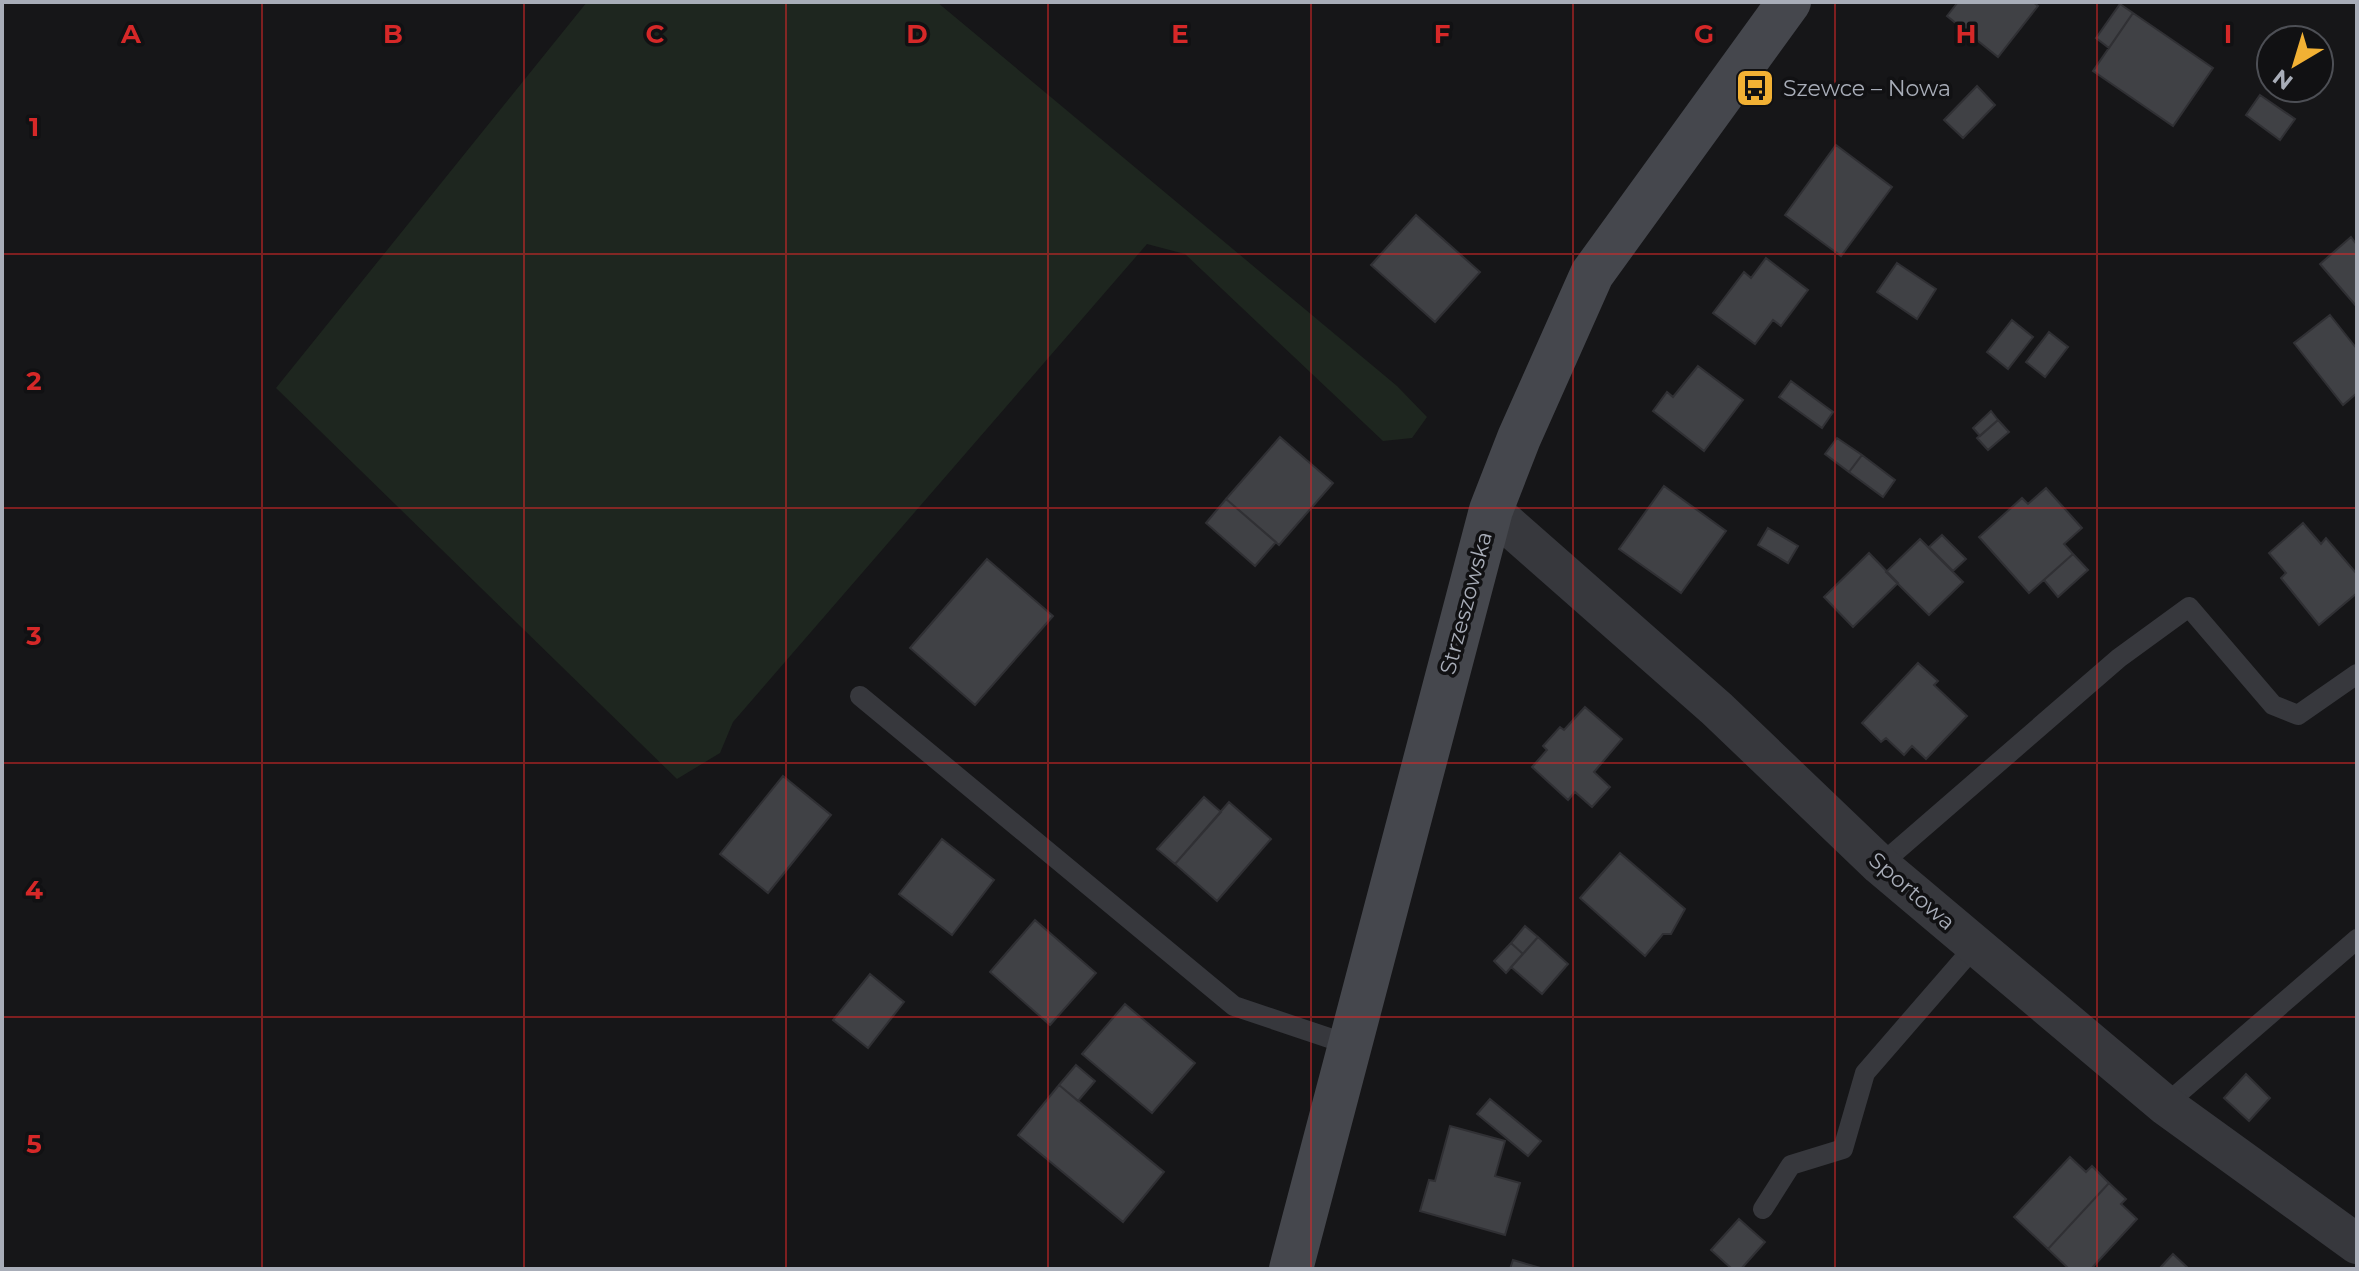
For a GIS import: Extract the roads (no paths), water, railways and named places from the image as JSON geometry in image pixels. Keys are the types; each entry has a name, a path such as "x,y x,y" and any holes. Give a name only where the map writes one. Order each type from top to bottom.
{"street":[{"name":"Strzeszowska","path":"1291,1269 1491,510 1592,274 1789,2"},
{"name":"Sportowa","path":"1491,510 1717,709 1880,865 2165,1105 2357,1244"}],"lane":[{"path":"1880,865 2119,658 2189,607 2273,705 2298,715 2357,674"},
{"path":"860,696 1234,1006 1350,1045"},
{"path":"2165,1105 2357,939"},
{"path":"1763,1209 1791,1165 1843,1149 1865,1073 1976,945"}],"place":[{"name":"Szewce – Nowa","path":"1755,88"}]}
